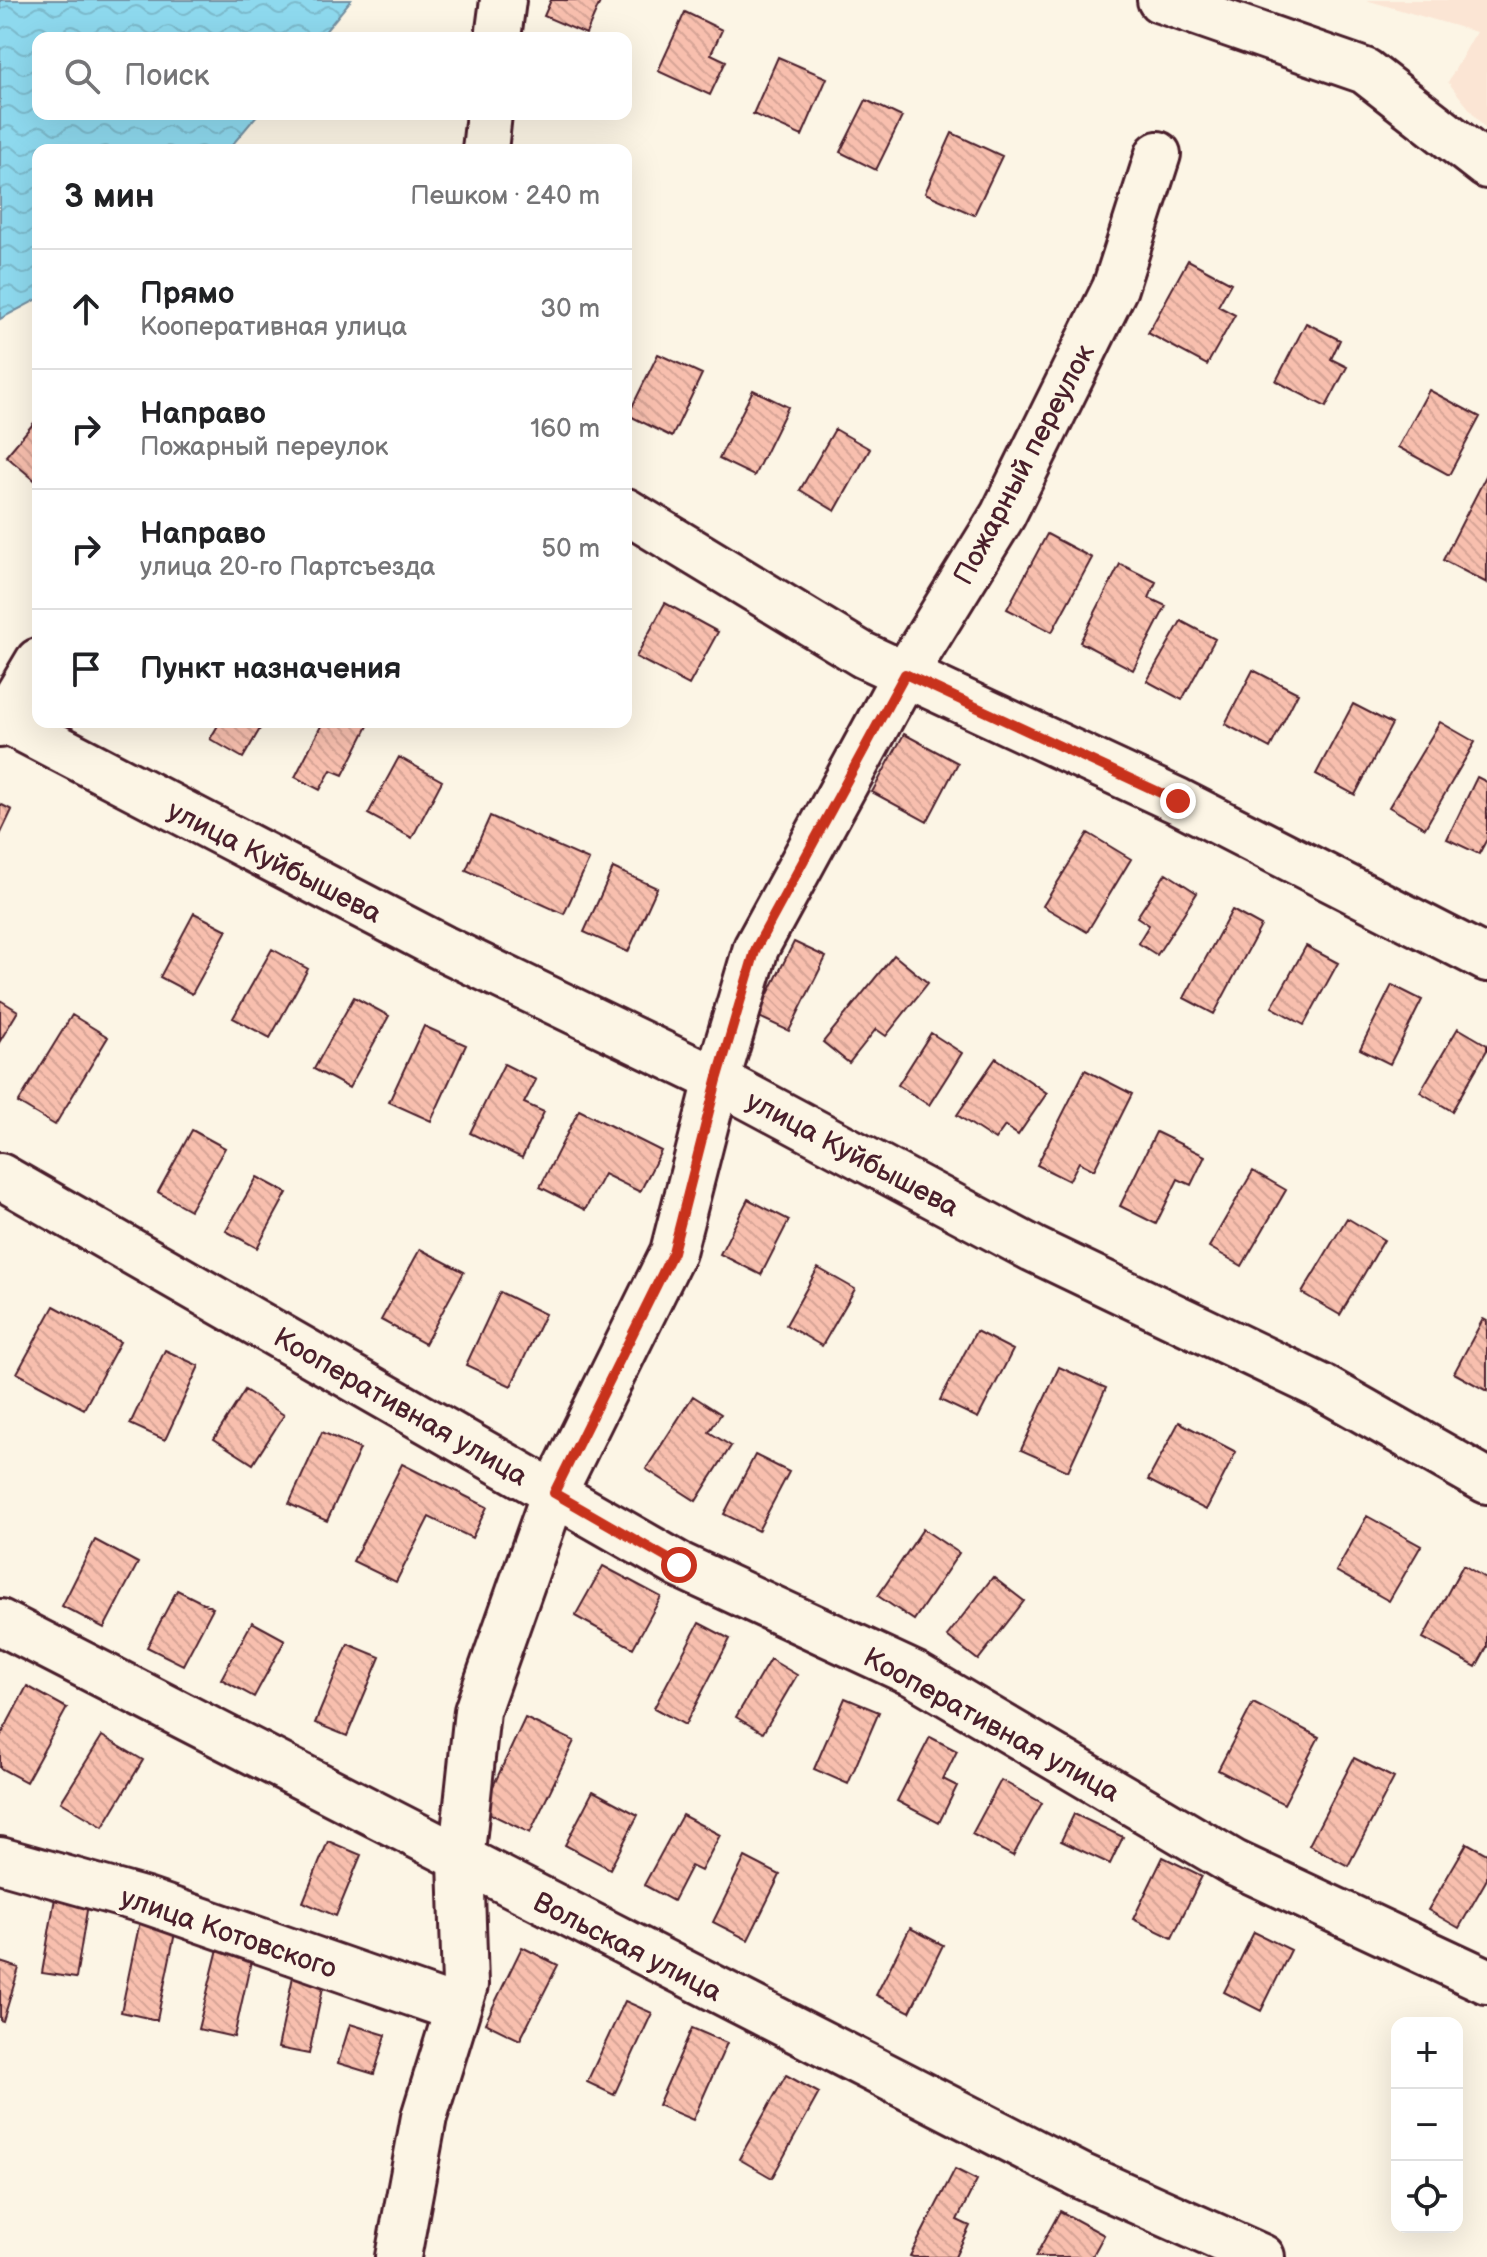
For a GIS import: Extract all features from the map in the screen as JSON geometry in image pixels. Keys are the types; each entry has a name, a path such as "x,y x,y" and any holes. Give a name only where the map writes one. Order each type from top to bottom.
{"street":[{"path":"499,32 503,0"},
{"path":"1160,0 1365,71 1487,166"},
{"path":"486,144 488,120"},
{"name":"Пожарный переулок","path":"398,2257 424,2117 465,1985 461,1861 477,1711 554,1493 673,1252 717,1080 756,948 905,674 1003,515 1115,288 1158,154"},
{"path":"632,515 863,655 1178,801 1487,959"},
{"path":"2,722 32,671"},
{"name":"улица Куйбышева","path":"2,722 443,948 717,1080 1033,1249 1322,1387 1487,1481"},
{"name":"Кооперативная улица","path":"0,1176 679,1565 914,1674 1234,1863 1487,1981"},
{"name":"Вольская улица","path":"0,1622 461,1861 1081,2176 1262,2257"},
{"name":"улица Котовского","path":"0,1860 146,1901 457,2009"}],"shaded area":[{"path":"1366,0 1487,0 1487,131 1448,82 1476,32"}],"water":[{"path":"0,0 351,0 325,32 32,32 32,120 253,120 233,144 32,144 32,302 0,319"}],"building":[{"path":"551,0 601,0 587,32 544,16"},
{"path":"685,12 722,30 711,54 726,61 710,95 658,71"},
{"path":"778,57 827,78 802,136 753,114"},
{"path":"866,100 902,117 876,170 840,152"},
{"path":"952,133 1002,156 974,215 925,193"},
{"path":"1188,260 1231,283 1218,306 1235,315 1207,365 1148,333"},
{"path":"1306,323 1340,340 1331,359 1347,367 1326,407 1276,381"},
{"path":"658,354 702,374 672,437 632,417 632,407"},
{"path":"753,390 788,407 754,476 719,459"},
{"path":"1429,390 1480,417 1449,475 1398,447"},
{"path":"32,425 32,478 6,456"},
{"path":"835,429 870,449 835,511 800,490"},
{"path":"1487,474 1487,583 1443,560"},
{"path":"1047,534 1092,558 1052,632 1007,609"},
{"path":"1120,564 1156,582 1149,598 1166,606 1133,670 1080,642"},
{"path":"665,603 718,632 689,685 636,657"},
{"path":"1181,621 1215,639 1182,700 1147,681"},
{"path":"1253,670 1298,693 1270,748 1225,724"},
{"path":"1353,704 1392,724 1355,795 1316,774"},
{"path":"1440,722 1475,742 1425,828 1389,807"},
{"path":"216,728 260,728 243,758 210,739"},
{"path":"320,728 367,728 343,775 331,770 320,790 295,777"},
{"path":"904,734 958,763 927,822 872,792"},
{"path":"399,757 442,781 412,838 368,814"},
{"path":"1477,777 1487,782 1487,839 1479,854 1447,839"},
{"path":"0,804 12,810 0,835"},
{"path":"490,816 589,860 564,914 466,870"},
{"path":"1088,833 1131,859 1087,932 1043,906"},
{"path":"613,868 657,888 628,952 584,932"},
{"path":"1166,873 1197,893 1157,955 1138,943 1149,925 1137,917"},
{"path":"1232,910 1261,926 1214,1014 1184,998"},
{"path":"194,913 227,930 192,994 160,977"},
{"path":"794,942 826,957 789,1031 757,1016"},
{"path":"1306,946 1338,963 1304,1025 1272,1007"},
{"path":"272,949 308,969 270,1038 233,1018"},
{"path":"894,955 928,983 886,1036 876,1029 849,1063 823,1042"},
{"path":"1392,985 1422,1000 1390,1064 1360,1049"},
{"path":"354,997 389,1016 349,1088 314,1069"},
{"path":"0,1000 18,1011 0,1041"},
{"path":"72,1015 108,1037 55,1125 18,1103"},
{"path":"424,1026 466,1045 431,1121 389,1102"},
{"path":"1458,1028 1487,1045 1487,1050 1452,1111 1420,1092"},
{"path":"931,1033 962,1053 929,1105 898,1085"},
{"path":"996,1058 1047,1093 1018,1135 1005,1126 995,1140 957,1115"},
{"path":"504,1064 536,1080 524,1103 544,1112 522,1158 470,1133"},
{"path":"1085,1070 1132,1094 1094,1170 1079,1162 1069,1181 1037,1165"},
{"path":"579,1110 661,1151 640,1192 604,1174 585,1210 540,1187"},
{"path":"192,1130 225,1148 190,1210 158,1192"},
{"path":"1156,1132 1205,1156 1191,1185 1178,1179 1156,1224 1120,1206"},
{"path":"1253,1171 1286,1190 1242,1266 1209,1247"},
{"path":"257,1177 287,1193 257,1248 226,1231"},
{"path":"748,1199 789,1220 761,1275 720,1254"},
{"path":"1347,1218 1384,1240 1340,1315 1302,1293"},
{"path":"420,1249 464,1272 425,1344 381,1320"},
{"path":"818,1268 855,1289 822,1346 786,1325"},
{"path":"500,1292 545,1314 511,1386 466,1365"},
{"path":"54,1306 120,1342 84,1409 17,1373"},
{"path":"1483,1319 1487,1321 1487,1391 1454,1373"},
{"path":"976,1331 1013,1350 978,1418 940,1400"},
{"path":"165,1350 199,1366 165,1440 130,1424"},
{"path":"1059,1367 1106,1388 1068,1471 1021,1450"},
{"path":"245,1390 284,1415 253,1464 214,1439"},
{"path":"693,1396 721,1414 709,1432 731,1446 696,1501 646,1469"},
{"path":"1179,1422 1236,1452 1206,1510 1148,1480"},
{"path":"322,1432 360,1449 327,1521 289,1504"},
{"path":"755,1455 789,1472 758,1531 724,1514"},
{"path":"402,1464 487,1507 472,1538 429,1517 396,1582 353,1561"},
{"path":"1367,1516 1421,1546 1389,1601 1336,1571"},
{"path":"923,1529 959,1553 914,1620 878,1596"},
{"path":"95,1540 138,1563 104,1628 62,1606"},
{"path":"1463,1565 1487,1579 1487,1647 1476,1667 1423,1638"},
{"path":"603,1566 661,1597 633,1648 575,1616"},
{"path":"993,1577 1024,1601 978,1660 947,1636"},
{"path":"177,1590 213,1608 183,1665 147,1647"},
{"path":"252,1622 285,1640 254,1697 221,1679"},
{"path":"699,1623 730,1639 685,1725 654,1708"},
{"path":"348,1644 380,1657 347,1736 315,1723"},
{"path":"770,1659 797,1675 763,1733 736,1717"},
{"path":"27,1686 67,1708 26,1782 0,1768 0,1737"},
{"path":"845,1698 879,1712 848,1784 814,1769"},
{"path":"1253,1703 1319,1737 1284,1804 1218,1770"},
{"path":"525,1718 574,1741 530,1833 482,1810"},
{"path":"102,1736 143,1760 103,1827 61,1802"},
{"path":"930,1737 957,1751 943,1779 957,1786 939,1823 897,1801"},
{"path":"1354,1758 1394,1778 1348,1866 1309,1845"},
{"path":"1001,1780 1042,1803 1013,1856 972,1834"},
{"path":"593,1791 638,1815 610,1869 565,1845"},
{"path":"1074,1814 1123,1837 1110,1864 1061,1841"},
{"path":"682,1815 720,1835 701,1871 691,1866 673,1901 644,1885"},
{"path":"328,1841 361,1855 336,1916 303,1902"},
{"path":"1467,1843 1487,1854 1487,1879 1459,1928 1428,1910"},
{"path":"745,1857 780,1875 748,1940 713,1922"},
{"path":"1163,1857 1202,1876 1172,1938 1133,1919"},
{"path":"56,1892 89,1898 76,1978 42,1973"},
{"path":"140,1921 176,1928 157,2020 121,2012"},
{"path":"910,1928 943,1945 910,2012 876,1995"},
{"path":"1254,1932 1291,1950 1261,2011 1224,1992"},
{"path":"219,1945 253,1952 234,2037 198,2029"},
{"path":"522,1947 558,1965 520,2040 485,2023"},
{"path":"0,1962 19,1968 3,2021 0,2020"},
{"path":"295,1967 326,1973 309,2054 278,2048"},
{"path":"625,2001 652,2013 614,2095 587,2082"},
{"path":"350,2024 386,2035 374,2074 338,2063"},
{"path":"692,2028 727,2043 693,2120 658,2105"},
{"path":"786,2075 819,2093 772,2178 739,2159"},
{"path":"955,2169 977,2180 957,2220 970,2226 955,2257 910,2256"},
{"path":"1060,2211 1104,2235 1092,2257 1035,2257"}],"route":[{"path":"679,1565 554,1493 673,1252 717,1080 756,948 905,674 1178,801"}]}
